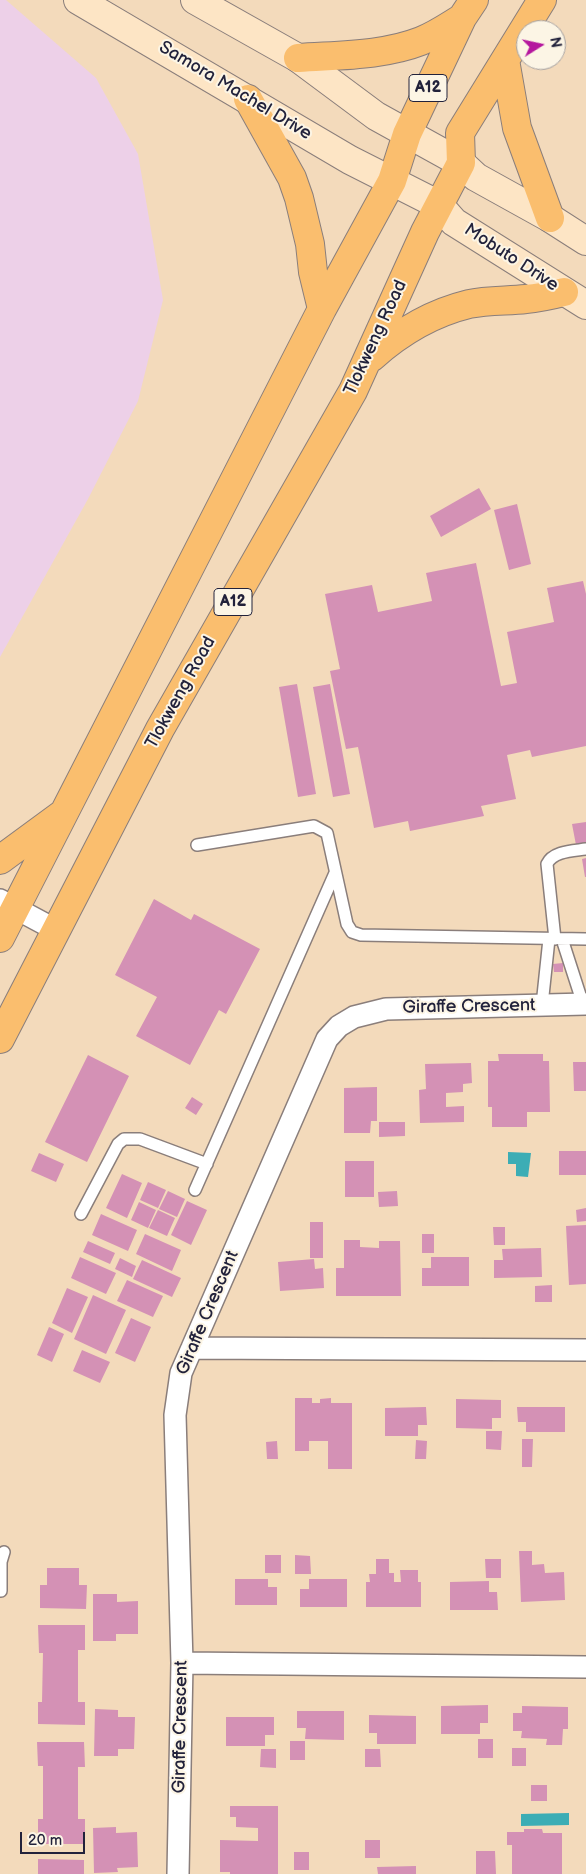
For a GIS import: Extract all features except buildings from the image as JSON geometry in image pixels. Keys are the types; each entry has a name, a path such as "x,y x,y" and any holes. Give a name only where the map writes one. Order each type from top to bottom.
{"main road":[{"name":"Samora Machel Drive","path":"78,0 350,160 439,205"},
{"path":"195,0 298,58 376,116 461,162 476,177 550,218 586,241"},
{"name":"A12","path":"461,162 460,133 542,0"},
{"path":"298,58 356,54 406,45 433,35 468,9"},
{"name":"A12","path":"0,938 8,904 64,813 322,309 392,181 407,134 468,9"},
{"path":"505,60 517,128 550,218"},
{"path":"248,99 292,178 300,198 310,244 313,272 322,309"},
{"name":"Tlokweng Road","path":"0,1039 160,729 353,391 439,205 461,162"},
{"name":"Mobuto Drive","path":"439,205 454,222 575,299"},
{"path":"353,391 366,362 395,336 431,317 470,304 529,299 575,299"},
{"path":"0,860 19,844 64,813"}],"street":[{"path":"8,904 56,930"},
{"name":"Giraffe Crescent","path":"178,1874 182,1663 175,1415 181,1373 327,1038 339,1026 354,1017 386,1009 584,1004"},
{"path":"192,1348 586,1350"},
{"path":"182,1663 586,1667"}],"lane":[{"path":"197,845 314,826 327,833 347,924 352,932 361,935 586,939"},
{"path":"542,1005 555,939 547,864 550,858 556,854 586,849"},
{"path":"195,1190 336,873"},
{"path":"555,939 584,1004"},
{"path":"80,1214 118,1144 124,1139 140,1139 207,1164"},
{"path":"1,1591 1,1562 4,1552"}],"shaded area":[{"path":"0,0 6,0 96,78 138,154 163,300 138,401 88,499 0,657"}],"water":[{"path":"508,1152 531,1153 528,1177 516,1176 516,1164 508,1164"},
{"path":"569,1813 569,1825 521,1826 521,1814"}]}
